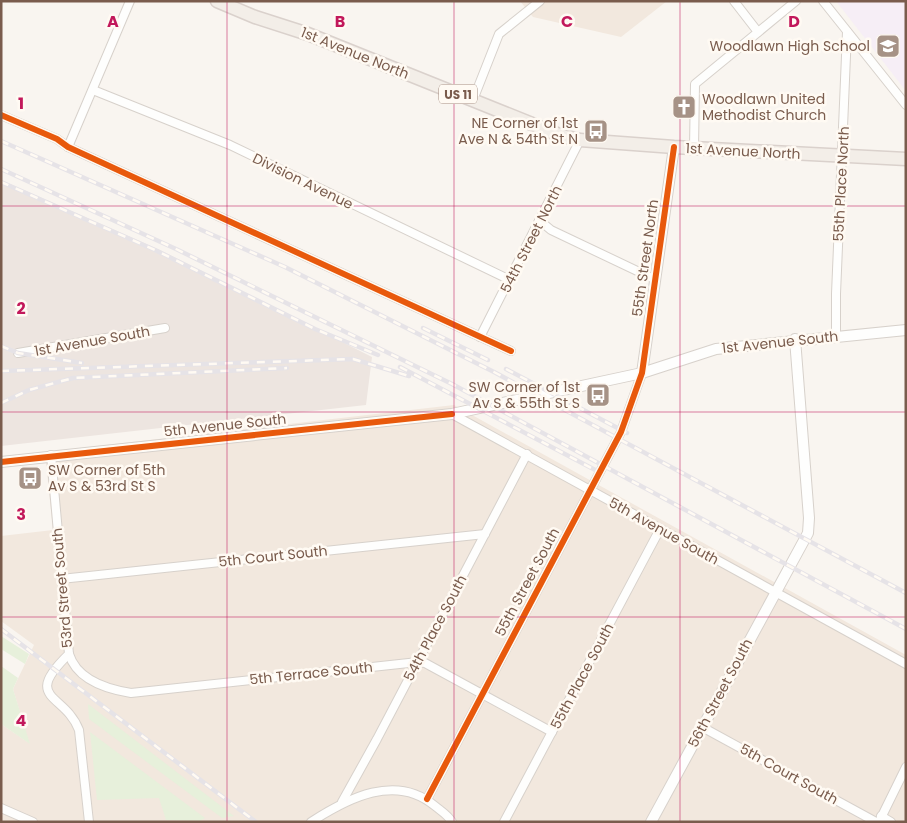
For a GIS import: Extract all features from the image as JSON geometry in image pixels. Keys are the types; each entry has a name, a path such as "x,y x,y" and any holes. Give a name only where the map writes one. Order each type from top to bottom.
{"main road":[{"name":"1st Avenue North","path":"217,1 255,17 308,34 562,136 580,140 674,148 906,159"}],"street":[{"path":"68,147 130,1"},
{"path":"473,100 499,34 540,1"},
{"path":"734,1 758,32"},
{"path":"694,148 695,84 796,1"},
{"path":"823,1 906,105"},
{"name":"55th Place North","path":"836,336 836,294 847,32"},
{"name":"Division Avenue","path":"93,90 230,146 510,280"},
{"path":"1,115 511,351"},
{"name":"54th Street North","path":"480,337 580,140"},
{"name":"55th Street North","path":"642,373 674,148"},
{"path":"539,220 551,230 654,279"},
{"name":"1st Avenue South","path":"18,353 166,328"},
{"name":"1st Avenue South","path":"452,414 642,373 716,349 795,339 906,330"},
{"name":"56th Street South","path":"651,822 808,533 809,525 795,339"},
{"name":"55th Street South","path":"427,799 621,432 642,373"},
{"name":"5th Avenue South","path":"1,462 452,414 906,664"},
{"name":"54th Place South","path":"342,802 527,454"},
{"name":"53rd Street South","path":"51,456 69,654 54,668 49,678 48,690 54,701 74,719 78,730 89,822"},
{"name":"55th Place South","path":"504,822 660,529"},
{"name":"5th Court South","path":"61,579 485,534"},
{"name":"5th Terrace South","path":"69,654 76,670 89,679 112,690 130,693 418,662 425,663 552,732"},
{"name":"5th Court South","path":"702,727 879,820 891,822"},
{"path":"879,820 906,767"},
{"path":"311,822 342,802 359,795 392,789 412,792 427,799 452,822"},
{"path":"1,808 33,822"}],"shaded area":[{"path":"520,1 667,1 621,37 533,17"},
{"name":"Woodlawn High School","path":"836,1 906,1 906,91"},
{"path":"1,180 160,250 372,357 366,405 1,446"},
{"path":"454,405 906,655 906,822 1,822 1,724 29,743 13,689 34,645 1,621 1,536 53,530 45,452"}],"green space":[{"path":"1,636 29,654 25,664 1,649"},
{"path":"1,666 18,678 13,689 30,744 1,724"},
{"path":"88,704 234,816 222,818 89,719"},
{"path":"90,732 205,818 200,821 166,820 159,798 97,800"}],"railway":[{"path":"1,141 285,267 494,372 906,593"},
{"path":"1,169 176,249 452,384 906,629"},
{"path":"1,182 155,250 315,329 378,355"},
{"path":"423,328 488,360"},
{"path":"1,346 18,353 82,363"},
{"path":"1,371 353,359 409,376"},
{"path":"400,367 599,472"},
{"path":"1,403 29,390 73,378 287,368"},
{"path":"506,369 627,433"},
{"path":"1,629 256,822"}],"cycle path":[{"path":"1,115 57,139 68,147 511,351"},
{"path":"427,799 621,432 642,373 674,147"},
{"path":"1,462 452,414"}],"place":[{"name":"Woodlawn High School","path":"888,46"},
{"name":"Woodlawn United Methodist Church","path":"684,107"},
{"name":"NE Corner of 1st Ave N & 54th St N","path":"596,131"},
{"name":"SW Corner of 1st Av S & 55th St S","path":"598,395"},
{"name":"SW Corner of 5th Av S & 53rd St S","path":"30,478"}]}
